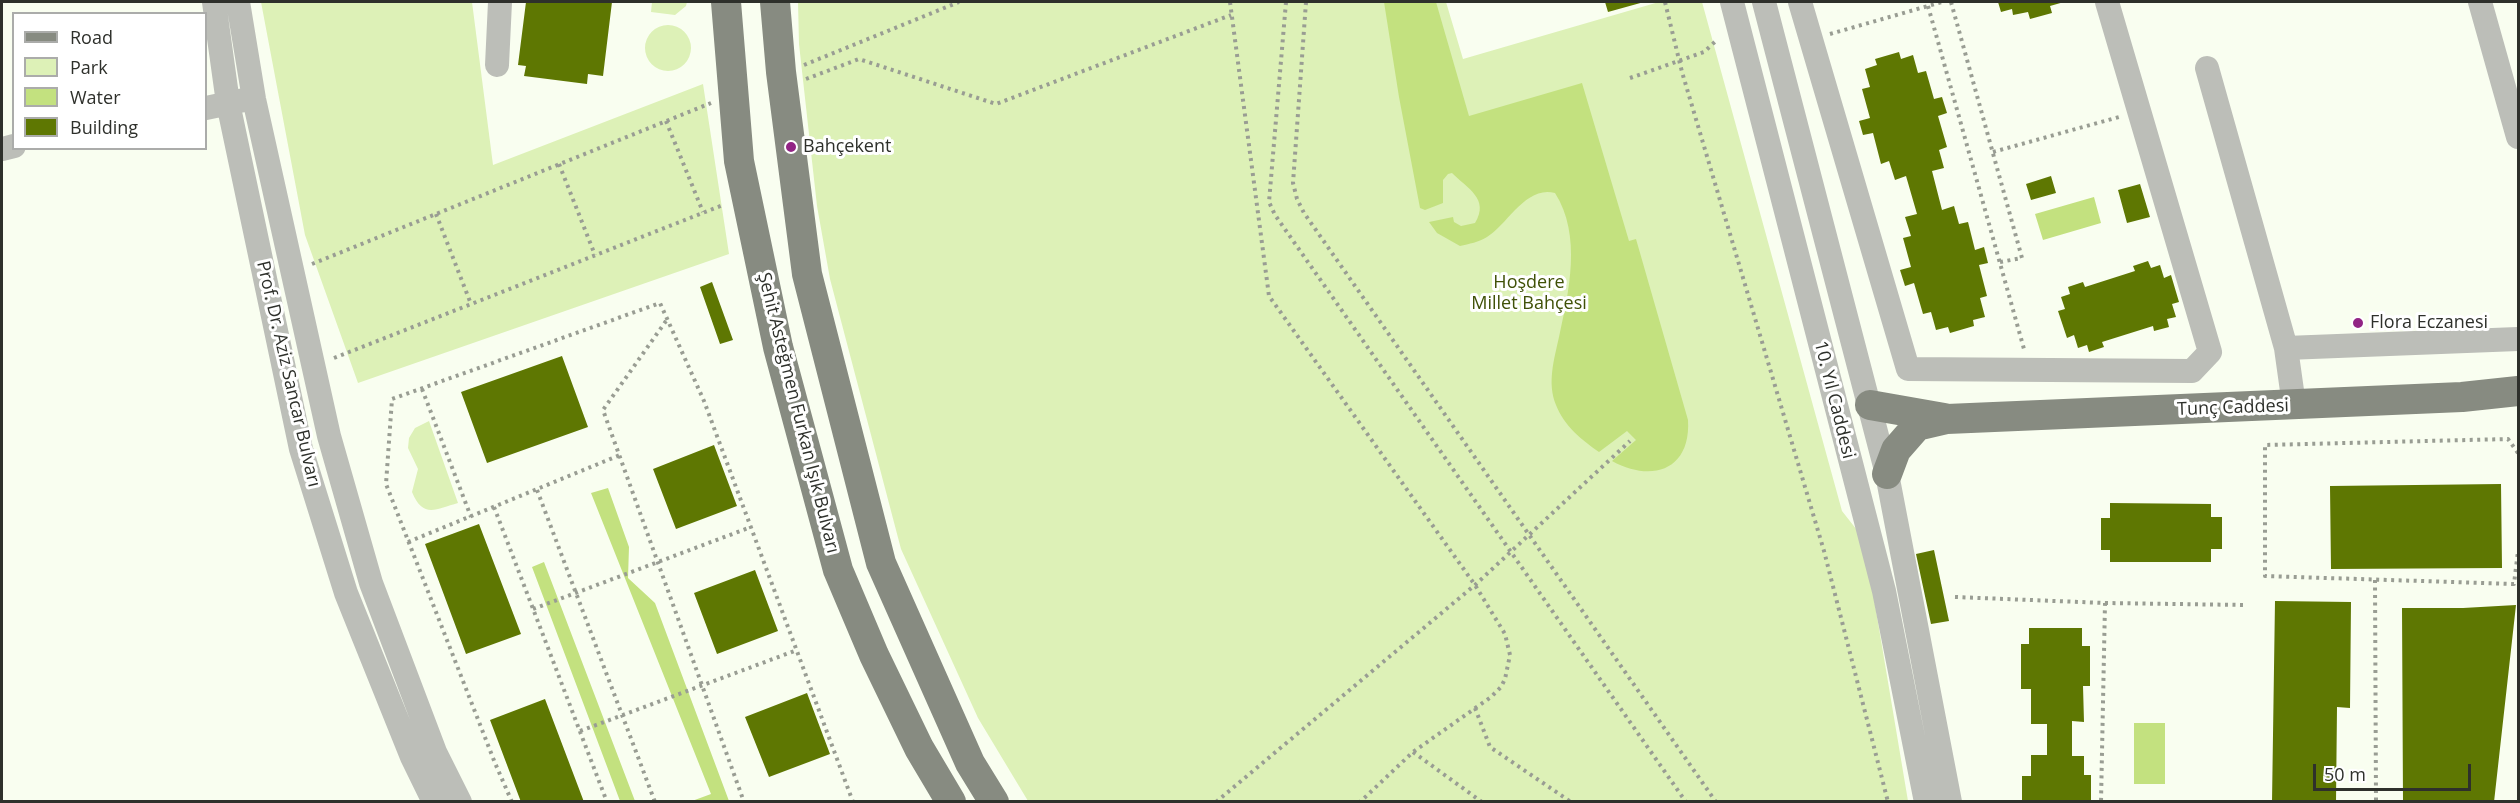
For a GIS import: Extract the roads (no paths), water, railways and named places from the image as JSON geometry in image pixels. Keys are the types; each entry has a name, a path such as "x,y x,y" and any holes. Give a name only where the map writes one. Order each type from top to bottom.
{"main road":[{"name":"Şehit Asteğmen Furkan Işık Bulvarı","path":"726,2 740,161 778,347 838,570 874,655 919,748 951,801"},
{"path":"775,2 793,68 807,274 881,563 970,763 994,801"},
{"name":"Tunç Caddesi","path":"1887,474 1896,450 1917,426 1947,419 2462,397 2518,391"},
{"path":"2462,397 2518,405"},
{"name":"Tunç Caddesi","path":"1870,405 1947,419"}],"street":[{"name":"Prof. Dr. Aziz Sancar Bulvarı","path":"214,2 217,105 301,449 346,593 412,758 434,801"},
{"name":"Prof. Dr. Aziz Sancar Bulvarı","path":"238,2 254,99 329,436 371,583 435,752 460,801"},
{"path":"497,65 500,2"},
{"name":"10. Yıl Caddesi","path":"1764,2 1887,474 1950,801"},
{"path":"1800,2 1908,369 2192,371 2210,352 2107,2"},
{"path":"2480,2 2509,68 2518,137"},
{"name":"10. Yıl Caddesi","path":"1735,12 1884,591 1926,801"},
{"path":"2207,68 2286,348 2294,405"},
{"path":"217,105 254,99"},
{"path":"2286,348 2518,339"}],"water":[{"path":"1384,2 1436,2 1469,116 1582,83 1629,241 1636,239 1688,420 1683,451 1676,461 1666,468 1641,471 1612,461 1636,440 1627,431 1599,452 1580,437 1559,413 1553,397 1552,371 1569,283 1571,245 1563,209 1555,193 1545,192 1526,200 1487,237 1460,246 1437,233 1429,222 1453,217 1454,222 1461,226 1475,223 1480,207 1470,189 1452,173 1448,174 1443,180 1443,203 1425,210 1420,208"},
{"path":"2094,197 2101,223 2043,240 2035,214"},
{"path":"608,488 629,547 628,578 655,603 729,801 692,801 711,794 591,493"},
{"path":"544,562 635,801 620,801 532,567"},
{"path":"2134,723 2165,723 2165,784 2134,784"}],"place":[{"name":"Bahçekent","path":"791,147"},
{"name":"Flora Eczanesi","path":"2358,323"}],"park label":[{"name":"Hoşdere Millet Bahçesi","path":"1529,293"}]}
